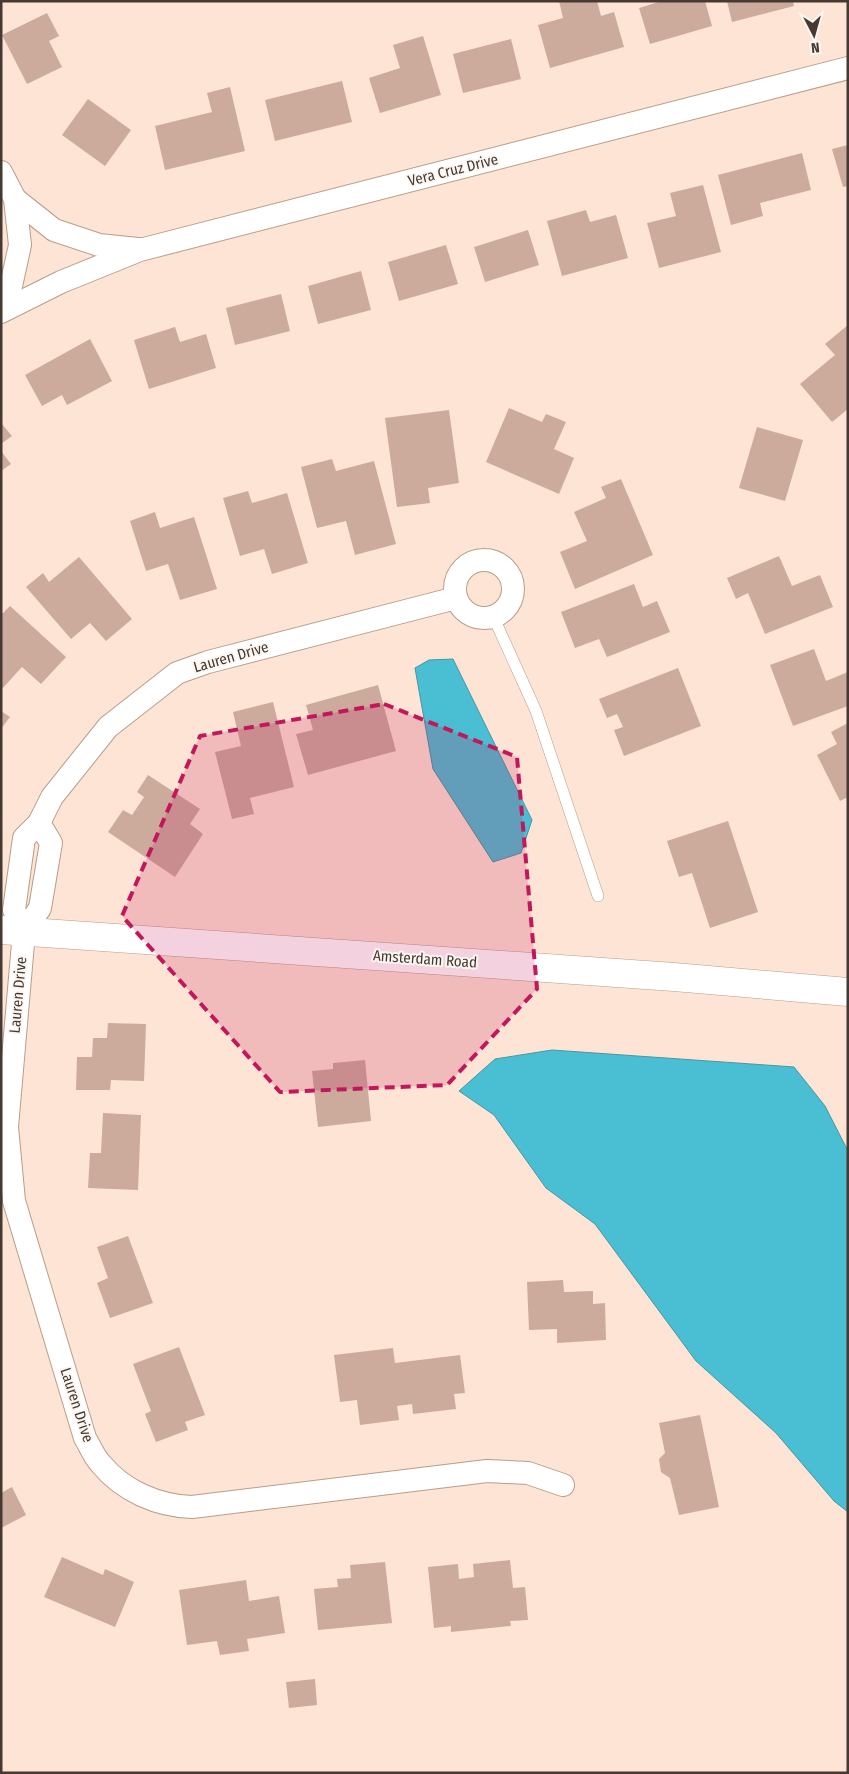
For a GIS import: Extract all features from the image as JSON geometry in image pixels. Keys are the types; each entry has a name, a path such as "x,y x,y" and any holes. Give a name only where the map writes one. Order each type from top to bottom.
{"main road":[{"name":"Amsterdam Road","path":"12,931 674,976 848,992"}],"street":[{"name":"Vera Cruz Drive","path":"4,311 61,282 140,250 848,68"},
{"path":"1,172 15,200 20,245 4,311"},
{"path":"15,200 54,230 99,245 140,250"},
{"path":"477,560 496,562 505,568 513,585 509,604 493,616 484,618 467,612 456,598 456,579 468,564 477,560"},
{"name":"Lauren Drive","path":"456,598 208,662 177,674 108,727 52,797 39,823 24,838 12,931 7,1127 14,1201 85,1438 101,1465 130,1489 145,1498 177,1507 192,1508 487,1471 528,1473 563,1485"}],"lane":[{"path":"493,616 536,711 598,896"}],"highlighted area":[{"path":"384,704 517,757 537,989 447,1085 280,1092 122,916 200,736"}],"water":[{"path":"453,659 532,820 521,853 493,862 433,769 415,668 429,660"},
{"path":"552,1050 794,1067 825,1106 848,1151 848,1512 834,1501 776,1433 696,1361 595,1224 546,1188 494,1115 459,1091 495,1059"}],"building":[{"path":"559,1 597,1 601,16 614,12 624,47 550,68 538,25 563,18"},
{"path":"662,1 705,1 712,26 650,44 639,8"},
{"path":"727,1 793,1 794,6 732,22"},
{"path":"47,13 59,36 49,41 62,67 27,84 2,35"},
{"path":"423,36 441,95 380,113 369,78 400,68 393,45"},
{"path":"511,39 521,79 463,93 453,54"},
{"path":"342,81 352,122 275,141 265,100"},
{"path":"230,87 245,151 165,170 155,126 212,112 207,93"},
{"path":"88,99 131,130 105,166 62,135"},
{"path":"848,145 848,186 843,187 832,149"},
{"path":"802,153 811,190 760,203 763,216 731,225 718,175"},
{"path":"703,185 721,252 659,268 647,223 676,216 670,193"},
{"path":"586,210 590,222 616,215 628,258 562,276 547,221"},
{"path":"528,230 539,265 485,282 474,247"},
{"path":"446,245 458,284 399,301 388,262"},
{"path":"361,271 371,310 318,324 308,286"},
{"path":"281,294 290,331 235,345 226,308"},
{"path":"848,325 848,409 832,422 800,384 835,355 825,344"},
{"path":"175,327 180,342 206,334 216,368 149,389 134,340"},
{"path":"90,339 112,381 67,405 62,395 42,406 25,375"},
{"path":"509,408 542,422 546,414 566,422 554,449 574,458 559,494 486,462"},
{"path":"449,410 459,483 428,488 430,503 397,507 385,418"},
{"path":"1,423 12,436 1,444"},
{"path":"757,427 803,440 785,501 739,488"},
{"path":"1,451 11,464 1,471"},
{"path":"332,459 336,471 374,461 396,544 355,555 346,521 317,528 301,467"},
{"path":"621,479 653,555 575,589 560,552 587,541 574,512 606,498 601,487"},
{"path":"248,491 252,503 287,493 308,563 272,574 264,549 240,556 223,498"},
{"path":"155,512 160,528 194,517 217,589 180,600 168,564 146,571 130,521"},
{"path":"779,556 792,586 820,575 833,607 765,634 748,593 736,599 727,578"},
{"path":"79,557 132,619 106,641 90,623 71,639 26,587 43,573 49,582"},
{"path":"634,584 643,607 657,601 670,632 607,657 599,639 575,648 561,612"},
{"path":"10,606 66,657 41,684 22,667 1,690 1,615"},
{"path":"814,649 826,681 848,672 848,706 793,726 770,665"},
{"path":"678,668 701,726 624,756 614,730 623,727 617,714 607,718 599,699"},
{"path":"378,685 396,751 308,775 296,734 313,730 306,705"},
{"path":"273,702 294,787 250,798 254,814 232,819 215,752 241,746 233,712"},
{"path":"1,711 10,717 1,729"},
{"path":"848,723 848,797 840,801 817,755 837,744 831,732"},
{"path":"148,775 200,809 190,824 203,834 175,877 108,832 123,810 132,815 144,797 137,792"},
{"path":"728,821 758,912 710,928 692,873 679,877 667,841"},
{"path":"108,1023 146,1024 144,1081 111,1080 110,1090 76,1090 77,1057 92,1057 93,1038 107,1038"},
{"path":"365,1060 371,1121 318,1127 312,1071 333,1069 333,1063"},
{"path":"103,1113 141,1115 138,1190 88,1188 90,1153 101,1153"},
{"path":"128,1236 153,1303 110,1318 97,1283 108,1278 97,1247"},
{"path":"563,1280 564,1292 593,1291 593,1304 605,1303 606,1340 557,1343 557,1329 529,1330 527,1282"},
{"path":"179,1347 205,1415 185,1422 188,1430 156,1442 145,1414 151,1411 133,1364"},
{"path":"393,1348 395,1363 460,1355 465,1393 454,1394 456,1409 413,1414 412,1404 397,1406 399,1420 360,1425 357,1400 340,1402 334,1355"},
{"path":"700,1415 719,1507 679,1515 670,1478 661,1472 659,1459 665,1453 659,1423"},
{"path":"12,1487 26,1515 1,1528 1,1493"},
{"path":"62,1557 103,1575 105,1569 134,1582 115,1627 44,1597"},
{"path":"510,1560 513,1588 525,1587 528,1620 510,1621 511,1626 451,1632 451,1626 434,1628 428,1567 458,1564 459,1579 474,1577 473,1564"},
{"path":"385,1562 392,1623 318,1630 314,1589 338,1587 337,1579 351,1578 350,1565"},
{"path":"246,1580 249,1601 279,1596 285,1633 247,1639 249,1651 220,1655 217,1641 187,1645 179,1590"},
{"path":"315,1679 317,1705 289,1708 286,1682"}]}
